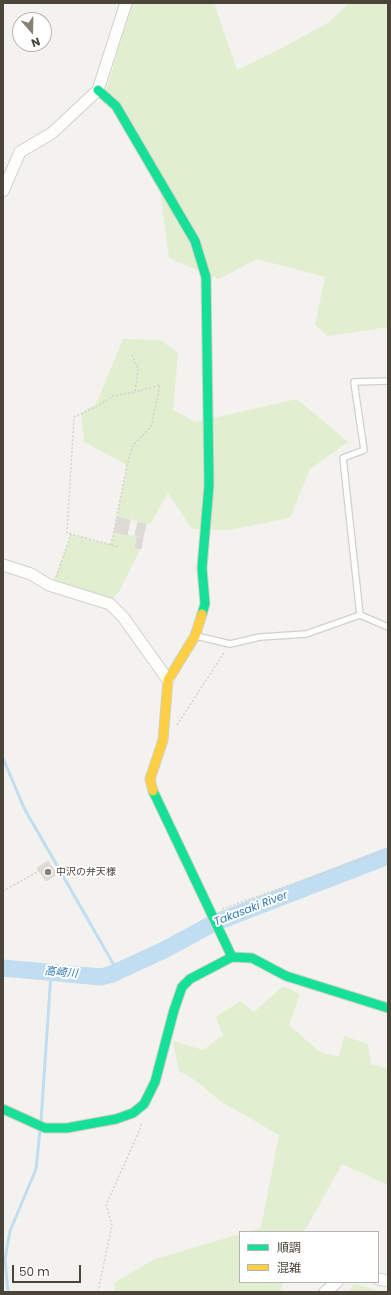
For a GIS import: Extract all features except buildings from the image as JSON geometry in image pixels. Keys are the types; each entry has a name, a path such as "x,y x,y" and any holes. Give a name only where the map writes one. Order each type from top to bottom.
{"street":[{"path":"3,191 20,152 52,133 98,90 126,3"},
{"path":"98,90 116,106 182,217 195,241 206,277 209,485 202,568 205,604 195,636 168,680 163,740 150,779 152,789 232,956"},
{"path":"3,566 31,574 52,586 110,604 123,617 168,680"},
{"path":"3,1110 45,1128 67,1128 116,1119 134,1113 144,1104 155,1082 174,1010 182,987 190,979 232,956 252,958 286,976 388,1008"},
{"path":"325,1292 335,1283"}],"lane":[{"path":"360,616 343,458 364,450 354,382 388,381"},
{"path":"195,636 230,644 260,637 306,634 360,616 388,627"}],"path":[{"path":"132,355 138,369 135,392"},
{"path":"111,545 133,445 152,427 160,384 135,392 113,396 100,405 74,417 67,533 111,545 119,547"},
{"path":"52,586 71,534"},
{"path":"163,740 183,718 230,644"},
{"path":"211,912 388,850"},
{"path":"3,891 39,871"},
{"path":"98,1292 112,1225 106,1205 141,1127 141,1122 134,1113"}],"green space":[{"path":"132,3 214,3 237,70 275,52 329,22 349,3 388,3 388,327 328,336 315,325 325,277 257,259 219,279 169,258 157,167 106,91"},
{"path":"123,339 160,340 178,353 173,410 196,422 297,399 348,442 310,469 290,518 230,530 192,529 168,493 150,524 117,516 127,465 84,442 81,413 96,404"},
{"path":"114,533 137,536 134,549 140,550 120,590 110,603 52,586 71,534 111,545"},
{"path":"283,986 300,994 289,1025 320,1052 339,1057 344,1036 368,1044 371,1064 388,1069 388,1185 342,1164 305,1231 250,1231 261,1228 279,1135 220,1101 195,1080 179,1071 173,1041 203,1050 223,1035 216,1017 240,1001 254,1012"},
{"path":"239,1234 239,1283 283,1283 280,1292 114,1292 115,1282 155,1259"},
{"path":"354,1284 383,1292 348,1292"}],"waterway":[{"path":"3,758 24,808 118,972"},
{"name":"Takasaki River","path":"3,968 101,977 112,974 164,950 214,923 388,856"},
{"name":"高崎川","path":"41,1121 51,973"},
{"path":"8,1292 5,1259 10,1231 36,1169 40,1130"}],"traffic: fast":[{"path":"98,90 116,106 195,241 206,277 209,485 202,568 205,604 202,614"},
{"path":"153,791 232,957"},
{"path":"3,1109 45,1128 67,1128 116,1119 133,1113 144,1104 155,1082 174,1010 182,987 190,979 232,957 252,958 286,976 388,1008"}],"traffic: slow":[{"path":"153,791 150,779 163,740 168,680 195,636 202,614"}],"place":[{"name":"中沢の弁天様","path":"48,872"}]}
